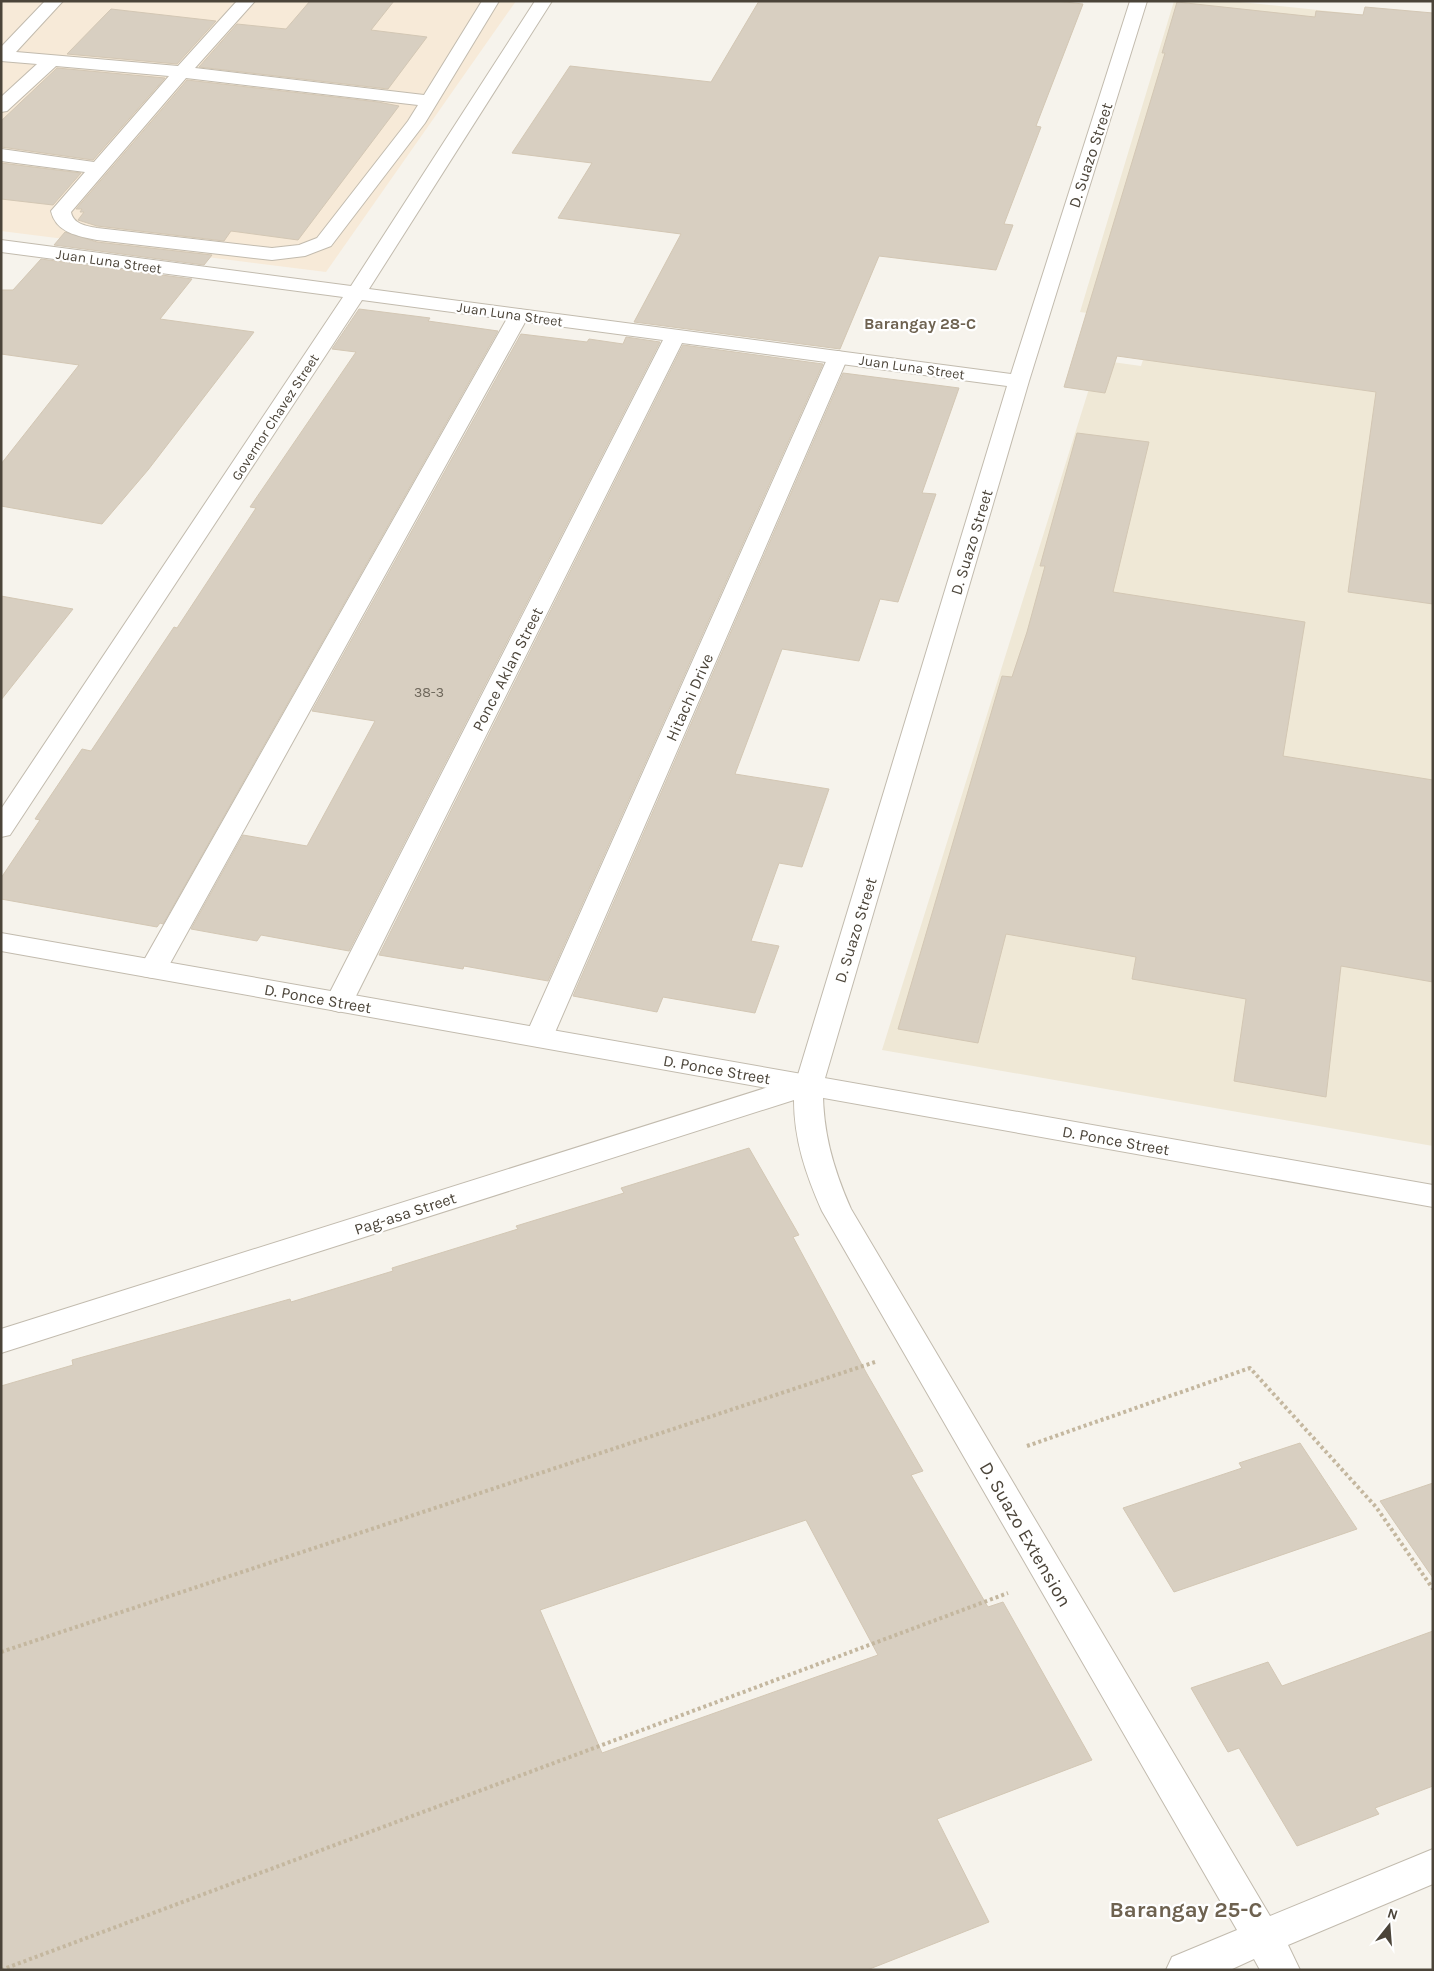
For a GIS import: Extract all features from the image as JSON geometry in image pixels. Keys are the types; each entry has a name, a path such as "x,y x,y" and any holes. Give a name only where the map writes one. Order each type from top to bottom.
{"street":[{"path":"1,56 55,1"},
{"path":"247,1 182,72 61,211 62,218 76,230 272,254 294,253 313,248 324,242 416,123 491,1"},
{"name":"Governor Chavez Street","path":"1,830 356,293 544,1"},
{"name":"D. Suazo Street","path":"809,1085 1019,381 1139,1"},
{"path":"1,56 182,72 429,101"},
{"path":"1,107 52,60"},
{"path":"1,155 100,168"},
{"name":"Juan Luna Street","path":"1,246 1019,381"},
{"path":"153,969 519,315"},
{"name":"Ponce Aklan Street","path":"339,1002 676,336"},
{"name":"Hitachi Drive","path":"539,1037 838,357"},
{"name":"D. Ponce Street","path":"1,942 1433,1196"},
{"name":"Pag-asa Street","path":"1,1341 809,1085"},
{"name":"D. Suazo Extension","path":"809,1085 807,1112 812,1144 822,1178 837,1211 1281,1970"},
{"path":"1186,1970 1433,1866"}],"path":[{"path":"1,1652 916,1349"},
{"path":"983,1461 1250,1368 1376,1507 1433,1589"},
{"path":"1,1970 1050,1577"}],"shaded area":[{"path":"1,1 516,1 326,272 1,231"},
{"path":"1174,1 1231,1 1433,22 1433,1146 882,1050 1098,360 1141,366 1155,323 1080,312"}],"building":[{"path":"310,1 394,1 371,30 427,37 388,89 199,67 237,24 286,29"},
{"path":"759,1 1056,1 1083,4 1036,126 1041,127 1004,224 1013,225 996,270 879,256 840,349 634,322 681,234 558,218 592,163 512,153 570,66 711,82"},
{"path":"1177,2 1315,17 1316,11 1363,15 1365,7 1433,13 1433,604 1348,592 1376,392 1117,356 1105,393 1064,387 1165,53 1162,53"},
{"path":"111,9 216,21 177,64 67,54"},
{"path":"57,68 165,78 93,160 1,147 1,121"},
{"path":"187,80 399,106 298,240 231,231 224,241 97,226 78,220 84,212 80,212 82,209 76,209"},
{"path":"1,163 81,173 53,205 1,199"},
{"path":"65,232 97,242 212,255 204,265 54,245"},
{"path":"41,259 192,279 160,319 254,332 148,470 102,524 1,506 1,464 79,365 1,354 1,290 13,290"},
{"path":"359,309 430,318 428,321 498,331 163,924 160,923 157,927 1,899 1,878 40,820 35,819 82,749 91,751 174,627 177,628 256,508 250,507 356,352 332,349"},
{"path":"521,334 587,342 589,339 623,344 626,337 660,342 349,951 261,935 257,941 191,929 243,835 307,846 375,721 312,711"},
{"path":"683,345 823,364 548,981 464,966 463,969 379,955"},
{"path":"843,373 959,388 922,493 936,494 898,602 880,599 859,661 782,649 735,774 829,789 802,867 779,863 751,941 779,946 755,1013 663,997 657,1012 573,996"},
{"path":"1077,433 1149,442 1113,592 1305,622 1283,756 1433,780 1433,982 1341,966 1326,1097 1234,1081 1246,999 1132,979 1136,957 1006,934 978,1043 898,1029 1002,676 1012,677 1027,632 1045,566 1040,566"},
{"path":"1,596 73,609 1,700"},
{"path":"749,1148 799,1235 793,1237 867,1374 923,1471 911,1475 988,1607 1003,1602 1092,1760 937,1819 989,1922 867,1970 1,1970 1,1386 73,1365 72,1360 290,1299 291,1302 393,1271 392,1268 518,1229 516,1226 624,1193 621,1188","holes":["806,1520 878,1655 602,1753 540,1610"]},
{"path":"1300,1443 1357,1529 1174,1592 1123,1508 1242,1468 1239,1463"},
{"path":"1433,1483 1433,1578 1380,1501"},
{"path":"1433,1631 1433,1786 1375,1808 1379,1814 1297,1846 1239,1748 1228,1752 1191,1688 1268,1662 1282,1686"}],"district":[{"name":"Barangay 28-C","path":"920,323"},
{"name":"Barangay 25-C","path":"1186,1909"}]}
